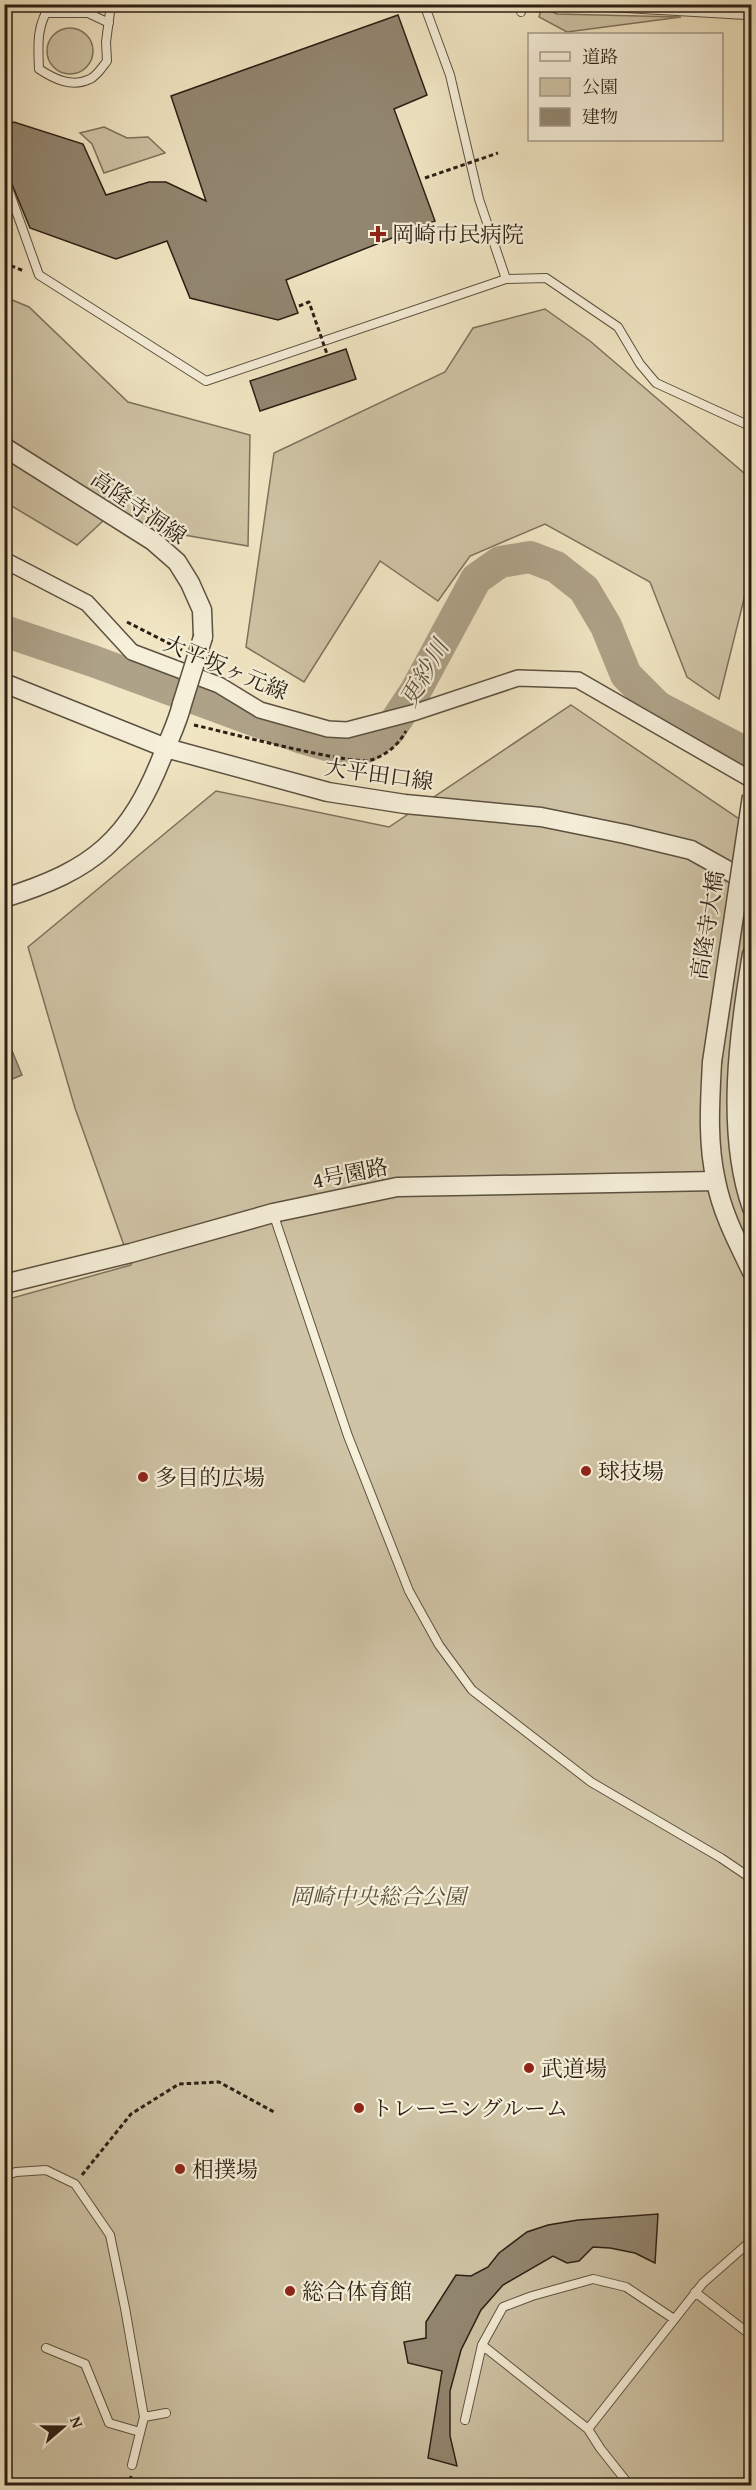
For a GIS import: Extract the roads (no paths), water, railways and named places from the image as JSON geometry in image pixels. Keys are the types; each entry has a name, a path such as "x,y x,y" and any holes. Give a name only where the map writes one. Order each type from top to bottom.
{"street":[{"name":"高隆寺洞線","path":"4,447 144,535 177,562 190,583 202,610 203,637 180,713 153,780 136,813 117,837 79,867 47,884 4,898"},
{"name":"大平坂ヶ元線","path":"4,560 87,603 132,652 219,685 260,710 328,729 347,730 416,712 518,678 578,680 752,780"},
{"name":"大平田口線","path":"4,683 166,748 328,792 405,804 541,818 625,834 691,850 752,884"},
{"name":"高隆寺大橋","path":"752,796 712,1062 709,1116 716,1181 730,1225 752,1272"},
{"path":"752,954 745,996 736,1110 744,1185 752,1208"},
{"name":"4号園路","path":"4,1284 131,1253 273,1214 397,1187 716,1181"}],"lane":[{"path":"52,4 45,13 38,39 39,69 56,80 71,83 91,79 107,61 106,42 111,4"},
{"path":"88,13 105,4"},
{"path":"424,4 450,75 479,199 506,279"},
{"path":"555,4 746,15"},
{"path":"45,13 88,13 109,23"},
{"path":"4,177 39,275 206,381 506,279 546,278 618,327 640,364 656,383 752,427"},
{"path":"273,1214 348,1436 409,1591 439,1645 472,1690 591,1782 721,1858 752,1879"},
{"path":"4,2176 16,2172 46,2170 75,2184 110,2235 144,2417 132,2465"},
{"path":"588,2429 695,2292 752,2240"},
{"path":"465,2420 482,2345 503,2307 532,2296 593,2279 626,2287 674,2319"},
{"path":"695,2292 752,2336"},
{"path":"482,2345 588,2429 630,2486"},
{"path":"46,2348 85,2364 109,2423 140,2432"},
{"path":"144,2417 166,2413"},
{"path":"747,2486 752,2480"}],"waterway":[{"name":"更紗川","path":"4,631 93,661 302,738 333,747 365,748 389,731 415,692 476,579 500,562 530,557 556,567 584,589 606,626 626,675 658,707 752,756"}],"place":[{"name":"岡崎市民病院","path":"378,234"},
{"name":"球技場","path":"586,1471"},
{"name":"多目的広場","path":"143,1477"},
{"name":"武道場","path":"529,2068"},
{"name":"トレーニングルーム","path":"359,2108"},
{"name":"相撲場","path":"180,2169"},
{"name":"総合体育館","path":"290,2291"}],"park label":[{"name":"岡崎中央総合公園","path":"378,1896"}]}
